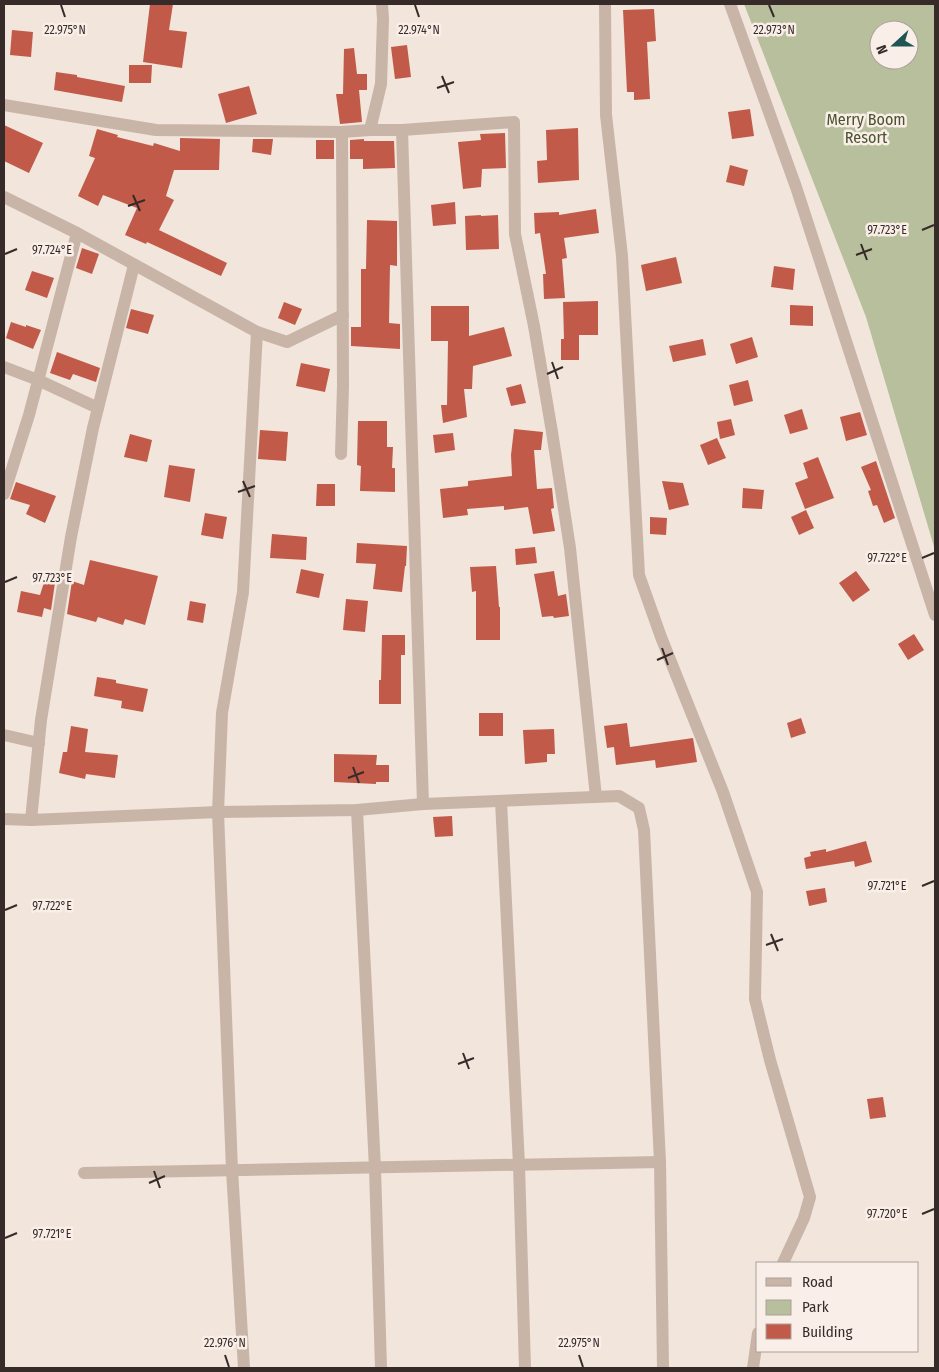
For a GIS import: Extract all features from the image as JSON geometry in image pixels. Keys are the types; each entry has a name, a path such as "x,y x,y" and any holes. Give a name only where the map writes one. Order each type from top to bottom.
{"street":[{"path":"370,130 381,84 382,4"},
{"path":"605,4 606,115 622,256 639,575 661,637 723,792 756,892 756,999 770,1060 810,1197 804,1218 783,1262"},
{"path":"730,4 796,187 935,615"},
{"path":"4,106 156,130 342,132 514,122 515,234 534,326 568,538 596,797"},
{"path":"402,130 423,804"},
{"path":"341,454 343,315 342,132"},
{"path":"4,197 77,233 257,332 287,342 343,315"},
{"path":"4,494 38,380 77,233"},
{"path":"31,820 41,720 71,537 98,408 134,265"},
{"path":"244,1368 232,1170 218,812 222,713 244,592 257,332"},
{"path":"4,367 38,380 98,408"},
{"path":"4,734 39,743"},
{"path":"4,819 31,820 218,812 357,810 423,804 619,796 639,808 644,830 660,1162 663,1368"},
{"path":"501,801 519,1165 525,1368"},
{"path":"357,810 376,1168 381,1368"},
{"path":"84,1173 660,1162"},
{"path":"753,1368 756,1347"}],"green space":[{"name":"Merry Boom Resort","path":"744,4 935,4 935,550 866,317"}],"building":[{"path":"150,4 173,4 169,30 187,32 182,68 143,62"},
{"path":"654,9 656,41 647,42 650,99 634,100 634,92 627,92 623,10"},
{"path":"12,30 33,32 31,57 10,55"},
{"path":"407,45 411,77 395,79 391,47"},
{"path":"354,48 357,74 367,74 367,90 359,90 362,122 340,124 336,94 343,94 344,49"},
{"path":"129,65 152,65 151,83 129,83"},
{"path":"56,72 125,86 122,102 54,90"},
{"path":"249,86 257,114 226,123 218,94"},
{"path":"750,109 754,136 732,139 728,112"},
{"path":"4,125 43,143 29,173 4,161"},
{"path":"578,128 579,180 538,183 537,161 547,160 546,130"},
{"path":"97,129 118,135 117,137 153,146 154,143 180,151 180,138 220,139 219,170 174,170 166,196 174,200 159,230 227,263 221,276 147,242 146,244 125,235 137,208 103,195 98,206 78,196 95,158 89,156"},
{"path":"505,133 506,168 482,169 481,187 463,189 458,142 481,140 480,134"},
{"path":"253,139 273,139 271,155 252,152"},
{"path":"364,139 364,141 394,141 395,168 363,169 363,159 350,159 350,140"},
{"path":"316,140 334,140 334,159 316,159"},
{"path":"730,165 748,170 744,186 726,182"},
{"path":"455,202 456,224 433,226 431,205"},
{"path":"596,209 599,233 564,238 567,258 562,259 565,298 544,299 543,274 546,274 540,233 535,234 534,213 559,212 559,215"},
{"path":"498,215 499,249 466,250 465,216"},
{"path":"367,220 397,221 397,266 390,265 389,323 400,324 400,349 351,346 351,327 361,327 361,269 366,269"},
{"path":"82,248 99,254 92,274 76,268"},
{"path":"676,257 682,283 646,291 641,265"},
{"path":"774,266 795,269 793,290 771,287"},
{"path":"32,271 54,278 47,298 25,290"},
{"path":"598,301 598,335 579,335 579,360 561,360 561,339 564,339 563,302"},
{"path":"284,302 302,309 295,325 278,318"},
{"path":"790,305 813,306 813,326 790,325"},
{"path":"431,306 469,306 469,336 504,327 512,356 473,366 472,389 464,389 467,417 443,423 441,405 447,405 448,341 431,341"},
{"path":"131,309 154,315 148,334 126,328"},
{"path":"11,322 41,330 33,349 6,338"},
{"path":"752,337 758,357 736,364 730,344"},
{"path":"703,339 706,355 673,362 669,346"},
{"path":"57,352 100,368 96,382 73,374 70,380 50,373"},
{"path":"301,363 330,369 325,392 296,386"},
{"path":"748,380 753,401 734,406 729,385"},
{"path":"521,384 526,403 511,406 506,388"},
{"path":"802,409 808,429 790,434 784,415"},
{"path":"860,412 867,435 846,441 840,417"},
{"path":"731,419 735,435 720,439 717,422"},
{"path":"358,421 387,421 387,447 393,447 392,468 395,468 395,492 360,491 361,466 357,465"},
{"path":"514,429 543,432 541,450 534,450 537,489 552,488 554,508 551,509 555,531 533,534 528,507 504,510 504,506 467,509 468,515 443,518 440,489 468,486 468,481 512,476 511,455"},
{"path":"260,430 288,432 286,461 258,459"},
{"path":"453,433 455,450 435,453 433,435"},
{"path":"130,434 152,440 147,462 124,457"},
{"path":"717,438 726,458 708,465 700,445"},
{"path":"818,457 834,498 805,509 795,483 808,478 803,463"},
{"path":"876,461 895,518 884,523 877,505 873,506 868,491 871,490 861,467"},
{"path":"169,465 195,469 190,502 164,497"},
{"path":"662,481 683,483 689,505 669,510"},
{"path":"16,482 56,496 45,523 26,514 30,505 10,499"},
{"path":"317,484 335,484 335,506 316,506"},
{"path":"743,488 764,490 762,509 742,508"},
{"path":"806,510 814,528 799,535 791,517"},
{"path":"205,513 227,517 223,539 201,535"},
{"path":"650,517 667,518 666,535 650,534"},
{"path":"272,534 307,537 306,560 270,558"},
{"path":"357,543 407,546 402,592 373,589 376,564 356,563"},
{"path":"535,547 537,563 516,565 515,549"},
{"path":"90,560 158,576 145,625 125,619 123,625 98,617 96,622 67,614 72,581 84,585"},
{"path":"496,566 500,607 500,640 476,640 476,591 472,592 470,567"},
{"path":"301,569 324,574 319,598 296,593"},
{"path":"554,571 558,596 566,594 569,616 542,617 534,574"},
{"path":"856,571 870,590 853,602 839,583"},
{"path":"47,573 56,576 51,610 44,608 42,617 17,612 21,591 40,595"},
{"path":"346,599 368,601 365,632 343,630"},
{"path":"190,601 206,604 203,623 187,620"},
{"path":"914,634 924,650 908,660 898,644"},
{"path":"382,635 405,635 405,655 401,655 401,704 379,704"},
{"path":"97,677 148,689 143,712 121,708 122,701 94,696"},
{"path":"479,713 503,713 503,736 479,736"},
{"path":"801,718 806,733 791,738 787,723"},
{"path":"627,723 630,747 693,738 697,762 656,768 655,760 616,765 614,747 607,748 604,726"},
{"path":"71,726 88,729 85,752 118,755 115,778 86,774 85,779 59,773 63,752 67,752"},
{"path":"554,729 555,754 547,754 547,762 525,764 523,730"},
{"path":"334,754 377,755 376,765 389,765 389,782 376,782 376,784 334,782"},
{"path":"452,816 453,836 435,837 433,817"},
{"path":"866,841 872,862 855,867 854,861 806,869 804,858 811,856 810,852 826,849 826,852"},
{"path":"825,888 827,902 809,906 806,891"},
{"path":"883,1097 886,1117 870,1119 867,1099"}]}
